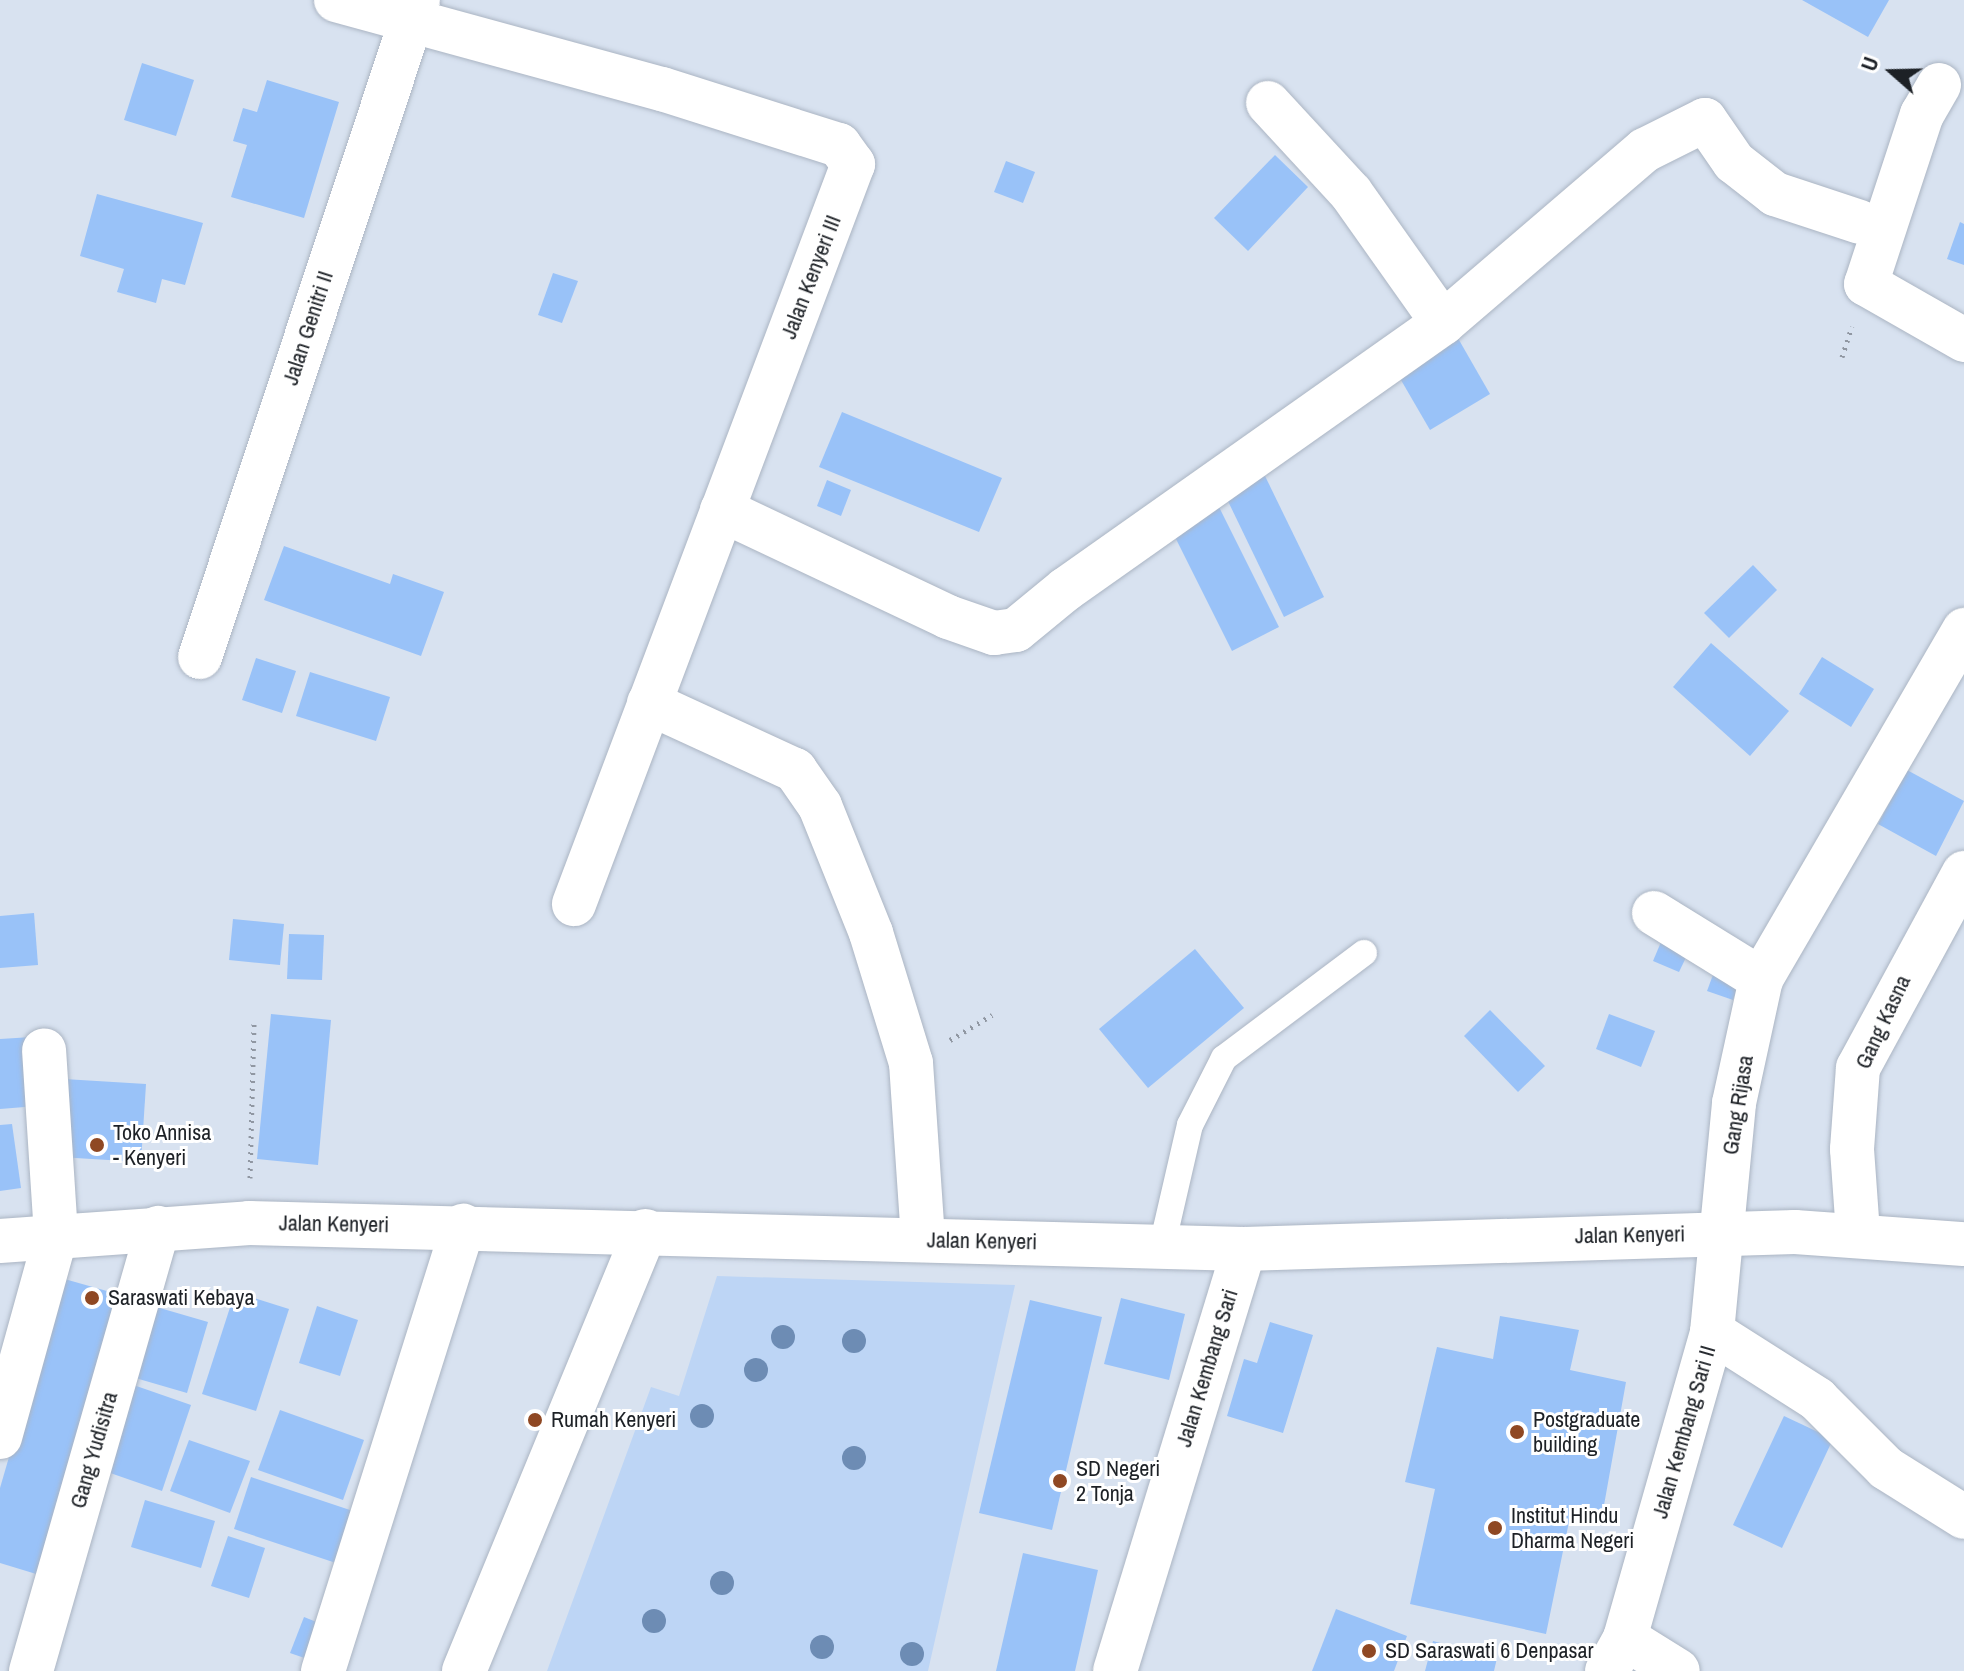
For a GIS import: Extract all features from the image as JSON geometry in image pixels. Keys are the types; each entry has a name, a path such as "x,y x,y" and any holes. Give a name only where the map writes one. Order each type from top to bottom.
{"street":[{"name":"Jalan Kenyeri III","path":"336,0 414,10 848,151 853,164 574,904"},
{"name":"Jalan Genitri II","path":"200,657 414,10"},
{"path":"1939,85 1922,114 1866,284 1964,340"},
{"path":"1268,103 1351,193 1443,323"},
{"path":"722,510 948,617 994,633 1016,630 1066,589 1443,323 1645,150 1705,120 1734,162 1775,194 1860,222"},
{"name":"Gang Rijasa","path":"1722,1233 1734,1103 1761,979 1964,630"},
{"path":"649,703 795,770 820,806 871,933 911,1063 923,1240"},
{"name":"Gang Kasna","path":"1858,1233 1852,1149 1858,1068 1906,972 1964,873"},
{"path":"1654,913 1761,979"},
{"path":"0,1437 56,1235 44,1050"},
{"name":"Jalan Kenyeri","path":"0,1241 249,1223 463,1226 1244,1249 1722,1233 1858,1233 1964,1244"},
{"path":"323,1671 463,1226"},
{"name":"Gang Yudisitra","path":"31,1671 158,1228"},
{"path":"464,1671 645,1231"},
{"name":"Jalan Kembang Sari II","path":"1616,1655 1712,1332 1722,1233"},
{"name":"Jalan Kembang Sari","path":"1115,1671 1244,1249"},
{"path":"1712,1332 1817,1399 1886,1468 1964,1517"},
{"path":"1616,1655 1678,1671"}],"lane":[{"path":"1162,1246 1190,1125 1224,1058 1364,953"}],"path":[{"path":"249,1223 254,1020"}],"shaded area":[{"path":"717,1276 1015,1285 928,1671 547,1671 651,1387 679,1396"}],"building":[{"path":"1802,0 1889,0 1868,37"},
{"path":"142,63 194,80 176,136 124,120"},
{"path":"267,80 339,102 304,218 231,197 247,145 233,141 243,108 257,112"},
{"path":"1275,155 1308,187 1248,251 1214,218"},
{"path":"1006,161 1035,172 1023,203 994,192"},
{"path":"97,194 203,223 185,285 162,279 156,303 117,292 124,269 80,256"},
{"path":"1960,222 1964,224 1964,265 1947,259"},
{"path":"553,273 578,281 562,323 538,315"},
{"path":"1455,333 1490,394 1430,430 1394,368"},
{"path":"842,412 1002,478 979,532 819,467"},
{"path":"1265,476 1324,597 1284,617 1225,495"},
{"path":"827,480 851,490 841,516 817,506"},
{"path":"1218,505 1279,627 1232,651 1171,529"},
{"path":"284,546 390,584 393,574 444,592 421,656 264,600"},
{"path":"1753,565 1777,590 1729,638 1704,613"},
{"path":"1711,643 1789,711 1750,756 1673,687"},
{"path":"1822,657 1874,689 1851,727 1799,694"},
{"path":"256,658 296,671 282,713 242,700"},
{"path":"310,672 390,697 376,741 296,716"},
{"path":"1907,770 1964,801 1936,856 1878,824"},
{"path":"34,913 38,965 0,968 0,916"},
{"path":"233,919 284,924 280,965 229,960"},
{"path":"289,934 324,935 322,980 287,979"},
{"path":"1664,935 1691,947 1679,972 1653,961"},
{"path":"1195,949 1244,1008 1148,1088 1099,1029"},
{"path":"1717,964 1742,974 1733,1000 1707,991"},
{"path":"1490,1010 1545,1066 1518,1092 1464,1036"},
{"path":"271,1014 331,1020 318,1165 257,1159"},
{"path":"1609,1014 1655,1031 1641,1067 1596,1049"},
{"path":"32,1037 37,1106 0,1109 0,1039"},
{"path":"64,1079 146,1084 141,1162 59,1157"},
{"path":"12,1124 21,1188 0,1191 0,1125"},
{"path":"61,1278 128,1297 46,1577 0,1563 0,1488"},
{"path":"235,1292 289,1309 256,1411 202,1394"},
{"path":"1121,1298 1185,1314 1169,1380 1104,1364"},
{"path":"1030,1300 1102,1317 1052,1530 979,1513"},
{"path":"153,1306 208,1322 187,1393 132,1377"},
{"path":"317,1306 358,1320 340,1376 299,1363"},
{"name":"Postgraduate building","path":"1500,1316 1579,1330 1570,1370 1626,1382 1601,1522 1570,1517 1546,1634 1410,1604 1435,1489 1405,1482 1437,1347 1493,1359"},
{"path":"1270,1322 1313,1335 1283,1433 1227,1416 1244,1359 1257,1363"},
{"path":"122,1381 191,1405 162,1491 93,1467"},
{"path":"280,1410 364,1440 343,1500 258,1470"},
{"path":"1784,1416 1833,1439 1782,1548 1733,1525"},
{"path":"189,1440 250,1461 230,1513 170,1491"},
{"path":"251,1477 365,1515 348,1567 234,1529"},
{"path":"145,1500 215,1521 201,1568 131,1547"},
{"path":"228,1536 265,1548 249,1598 211,1586"},
{"path":"1023,1553 1098,1570 1075,1671 996,1671"},
{"name":"SD Saraswati 6 Denpasar","path":"1336,1609 1407,1636 1394,1671 1312,1671"},
{"path":"304,1617 329,1627 316,1662 290,1653"},
{"path":"1433,1641 1497,1658 1494,1671 1425,1671"}],"place":[{"name":"Toko Annisa - Kenyeri","path":"97,1145"},
{"name":"Saraswati Kebaya","path":"92,1298"},
{"name":"Rumah Kenyeri","path":"535,1420"},
{"name":"Postgraduate building","path":"1517,1432"},
{"name":"SD Negeri 2 Tonja","path":"1060,1481"},
{"name":"Institut Hindu Dharma Negeri","path":"1495,1528"},
{"name":"SD Saraswati 6 Denpasar","path":"1369,1651"}]}
